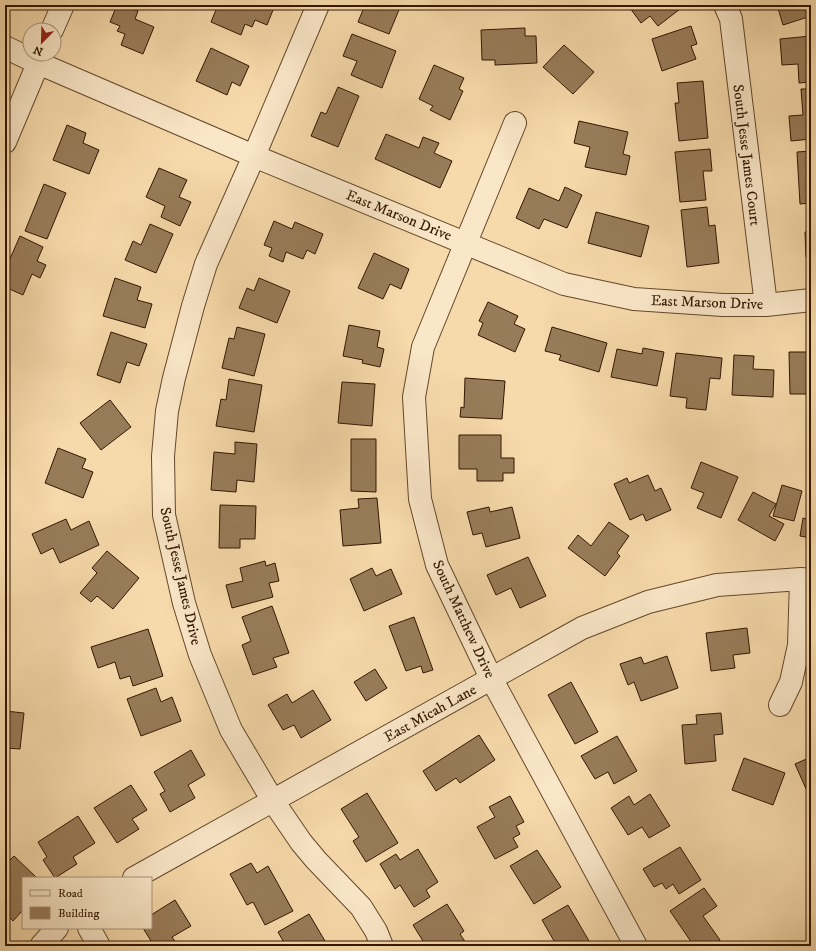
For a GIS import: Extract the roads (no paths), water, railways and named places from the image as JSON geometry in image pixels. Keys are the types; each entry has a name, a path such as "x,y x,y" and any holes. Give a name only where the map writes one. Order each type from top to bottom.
{"street":[{"path":"56,22 63,5"},
{"path":"254,156 318,5"},
{"name":"South Jesse James Court","path":"725,5 731,19 766,305"},
{"name":"East Marson Drive","path":"5,46 22,52"},
{"path":"5,142 38,62"},
{"name":"East Marson Drive","path":"49,62 254,156 466,242 564,284 634,299 723,305 766,305 811,300"},
{"name":"South Matthew Drive","path":"515,123 423,347 414,397 420,499 437,565 491,678 636,946"},
{"name":"South Jesse James Drive","path":"254,156 206,264 191,313 167,411 163,456 164,515 184,603 200,656 231,730 273,801 306,848 361,907 376,931 382,946"},
{"path":"780,705 791,682 799,645 806,580"},
{"name":"East Micah Lane","path":"136,877 582,628 648,602 717,585 806,580"},
{"path":"41,946 56,929"},
{"path":"90,929 99,946"}]}
